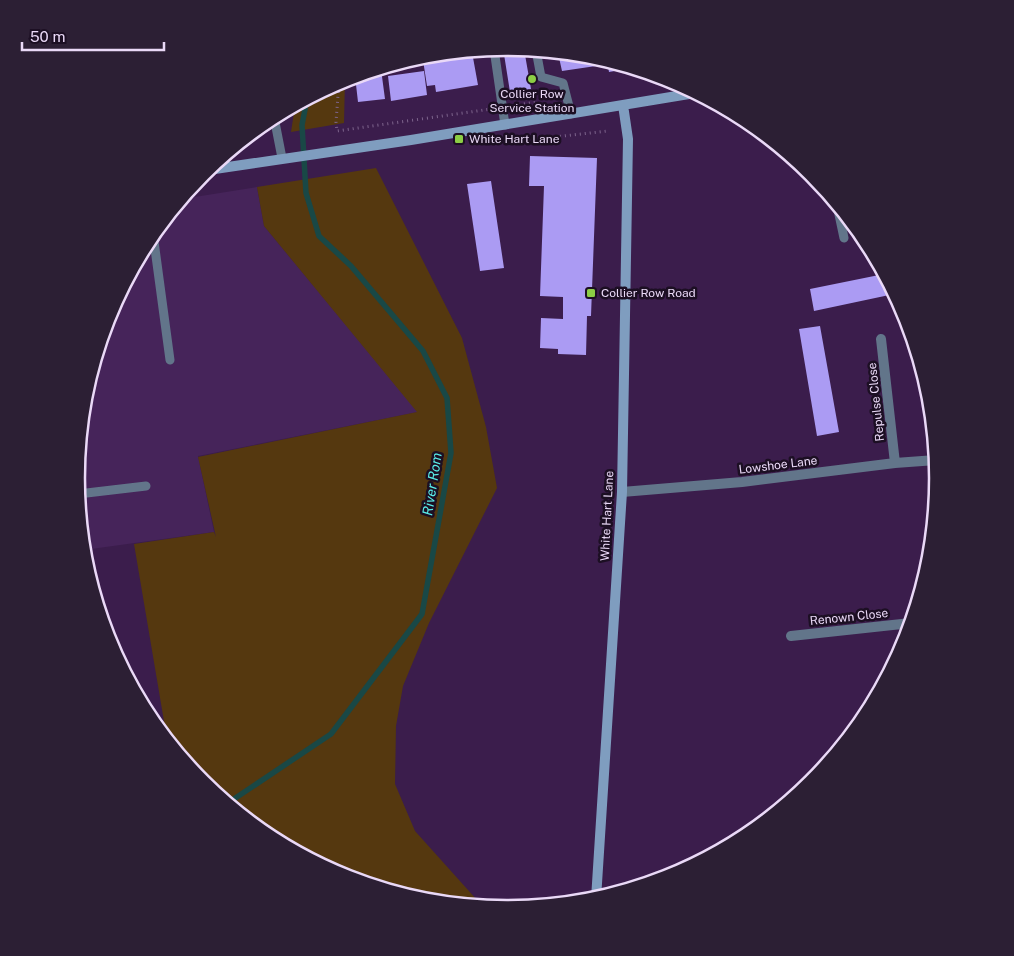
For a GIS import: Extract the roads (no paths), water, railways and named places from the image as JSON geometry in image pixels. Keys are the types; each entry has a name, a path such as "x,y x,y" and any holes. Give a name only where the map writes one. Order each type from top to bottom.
{"street":[{"path":"222,168 505,125 683,95"},
{"name":"White Hart Lane","path":"597,890 622,492 628,140 623,105"},
{"name":"Repulse Close","path":"881,340 895,462"},
{"name":"Lowshoe Lane","path":"622,492 742,482 895,462 928,460"},
{"name":"Renown Close","path":"790,636 902,624"}],"lane":[{"path":"495,56 505,125"},
{"path":"537,57 541,77 560,82 565,86 571,114"},
{"path":"276,125 285,158"},
{"path":"840,219 844,238"},
{"path":"155,246 170,360"},
{"path":"86,493 146,486"}],"waterway":[{"name":"River Rom","path":"234,799 331,734 422,614 451,453 447,398 423,351 351,266 319,236 306,193 302,125 305,108"}],"place":[{"name":"Collier Row Service Station","path":"532,79"},
{"name":"White Hart Lane","path":"459,139"},
{"name":"Collier Row Road","path":"591,293"}]}
